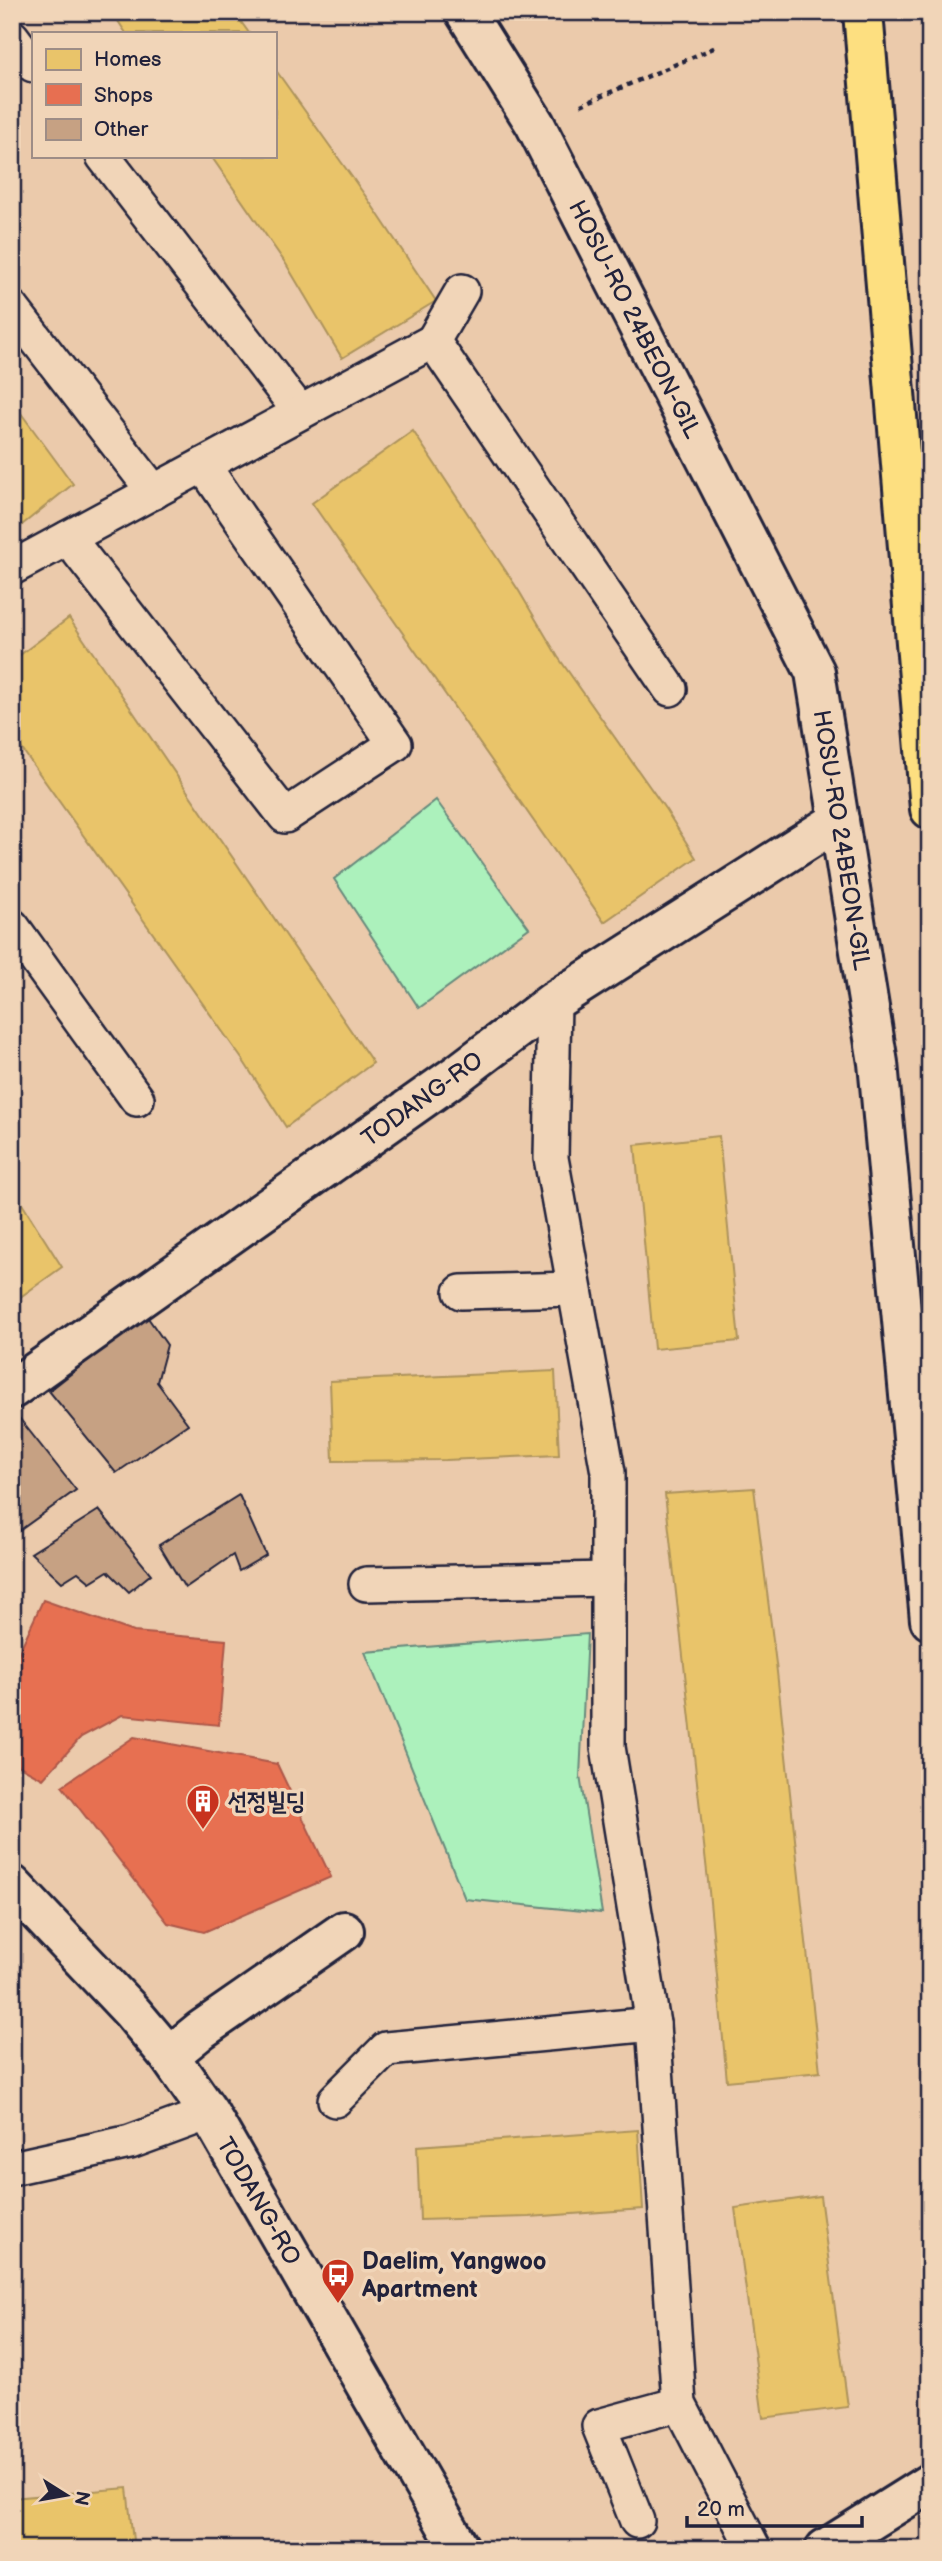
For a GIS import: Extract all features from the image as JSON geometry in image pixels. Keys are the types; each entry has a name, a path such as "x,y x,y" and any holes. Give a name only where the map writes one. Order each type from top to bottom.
{"main road":[{"path":"863,12 930,808"}],"street":[{"name":"HOSU-RO 24BEON-GIL","path":"465,12 535,124 816,672 878,1063 930,1620"},
{"name":"TODANG-RO","path":"12,1390 554,1002 839,820"},
{"name":"TODANG-RO","path":"12,1885 132,2012 169,2056 209,2113 460,2549"},
{"path":"169,2056 201,2030 344,1931"},
{"path":"825,2549 930,2483"}],"lane":[{"path":"12,37 32,64"},
{"path":"105,158 300,412"},
{"path":"12,568 433,341 462,290"},
{"path":"12,308 154,492"},
{"path":"433,341 670,689"},
{"path":"68,538 285,816 395,744 203,465"},
{"path":"12,926 137,1099"},
{"path":"554,1002 551,1158 608,1472 608,1747 653,2024 679,2404 754,2549"},
{"path":"461,1292 574,1289"},
{"path":"366,1584 608,1578"},
{"path":"335,2100 386,2049 653,2024"},
{"path":"12,2168 130,2142 209,2113"},
{"path":"637,2521 599,2426 679,2404"}],"path":[{"path":"535,124 716,47"}],"green space":[{"path":"436,800 529,928 419,1008 334,879"},
{"path":"587,1634 580,1776 602,1913 465,1899 365,1652"}],"building: Homes":[{"path":"112,12 234,12 248,32 125,32"},
{"path":"276,70 436,301 342,358 286,264 212,158 276,158"},
{"path":"12,401 73,484 12,533"},
{"path":"413,431 519,591 558,657 666,810 696,858 604,922 312,503"},
{"path":"69,618 373,1063 286,1127 242,1059 12,735 12,661"},
{"path":"719,1136 739,1341 654,1349 635,1145"},
{"path":"12,1188 62,1267 12,1303"},
{"path":"555,1371 559,1455 333,1461 330,1381"},
{"path":"754,1488 777,1672 820,2072 727,2081 708,1881 665,1494"},
{"path":"638,2130 643,2209 529,2217 420,2220 417,2146"},
{"path":"820,2196 848,2407 763,2418 735,2208"},
{"path":"127,2488 134,2549 12,2549 12,2498"}],"building: Shops":[{"path":"43,1600 134,1632 226,1640 219,1725 122,1715 81,1737 43,1779 12,1762 12,1667"},
{"name":"선정빌딩","path":"134,1737 277,1764 331,1877 204,1932 168,1923 62,1786"}],"building: Other":[{"path":"146,1315 167,1345 157,1382 188,1424 116,1473 49,1391"},
{"path":"16,1414 76,1490 12,1536 12,1417"},
{"path":"239,1495 266,1555 239,1571 233,1555 185,1588 159,1545"},
{"path":"99,1510 151,1574 129,1592 108,1571 90,1582 78,1572 62,1582 31,1553"}],"place":[{"name":"선정빌딩","path":"203,1831"},
{"name":"Daelim, Yangwoo Apartment","path":"338,2305"}]}
